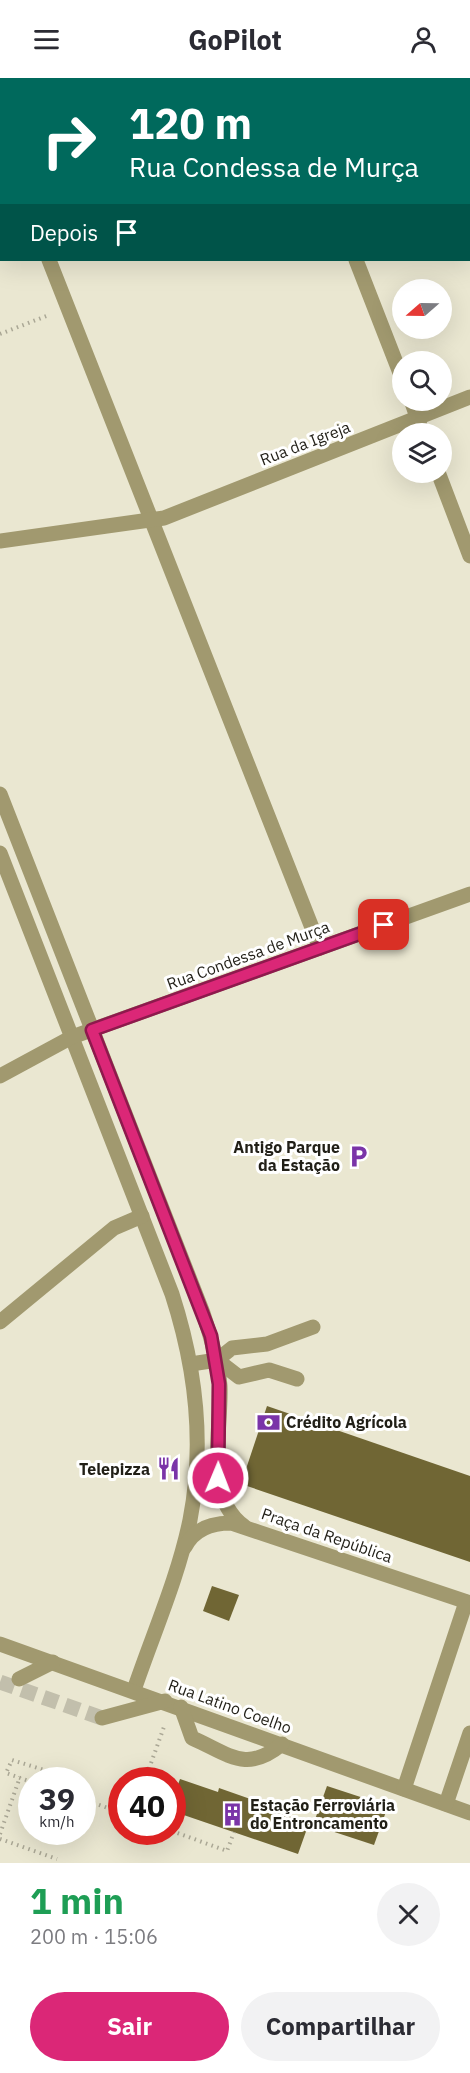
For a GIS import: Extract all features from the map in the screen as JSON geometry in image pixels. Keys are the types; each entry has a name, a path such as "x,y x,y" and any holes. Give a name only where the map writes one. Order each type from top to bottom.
{"street":[{"path":"50,261 320,948"},
{"path":"356,261 392,352"},
{"name":"Rua da Igreja","path":"0,542 164,518 470,397"},
{"path":"415,411 419,423"},
{"path":"442,483 470,556"},
{"path":"0,794 204,1313 217,1360 220,1400 219,1491 229,1513 244,1526"},
{"path":"0,853 172,1294 191,1364 195,1391 198,1456 190,1521 182,1553 134,1690"},
{"name":"Rua Condessa de Murça","path":"0,1076 72,1037 470,894"},
{"path":"0,1322 114,1228 142,1216"},
{"path":"191,1364 217,1360 232,1348 267,1344 313,1327"},
{"path":"217,1360 239,1377 269,1370 297,1379"},
{"name":"Praça da República","path":"182,1553 188,1542 206,1527 219,1523 244,1526 468,1603"},
{"path":"404,1789 468,1603"},
{"name":"Rua Latino Coelho","path":"0,1644 173,1704 470,1813"},
{"path":"19,1679 53,1662"},
{"path":"102,1718 173,1704 192,1738 247,1762 267,1757 282,1744"},
{"path":"446,1804 470,1733"}],"path":[{"path":"150,1767 173,1704"},
{"path":"18,1777 6,1773 12,1760 35,1767"},
{"path":"0,1834 18,1784"},
{"path":"186,1837 227,1851 234,1832"},
{"path":"0,1839 57,1859"}],"building":[{"path":"267,1406 470,1476 470,1562 241,1484"},
{"path":"212,1586 239,1595 229,1621 203,1611"},
{"name":"Estação Ferroviária do Entroncamento","path":"186,1781 218,1792 219,1788 259,1802 258,1806 309,1823 298,1854 186,1816"},
{"path":"327,1786 388,1806 374,1845 313,1825"}],"tunnel":[{"path":"0,1682 102,1718"}],"place":[{"name":"Antigo Parque da Estação","path":"358,1156"},
{"name":"Crédito Agrícola","path":"268,1422"},
{"name":"Telepizza","path":"168,1469"},
{"name":"Estação Ferroviária do Entroncamento","path":"232,1814"}],"route":[{"path":"218,1478 219,1384 217,1360 211,1336 204,1313 92,1030 384,925"}]}
